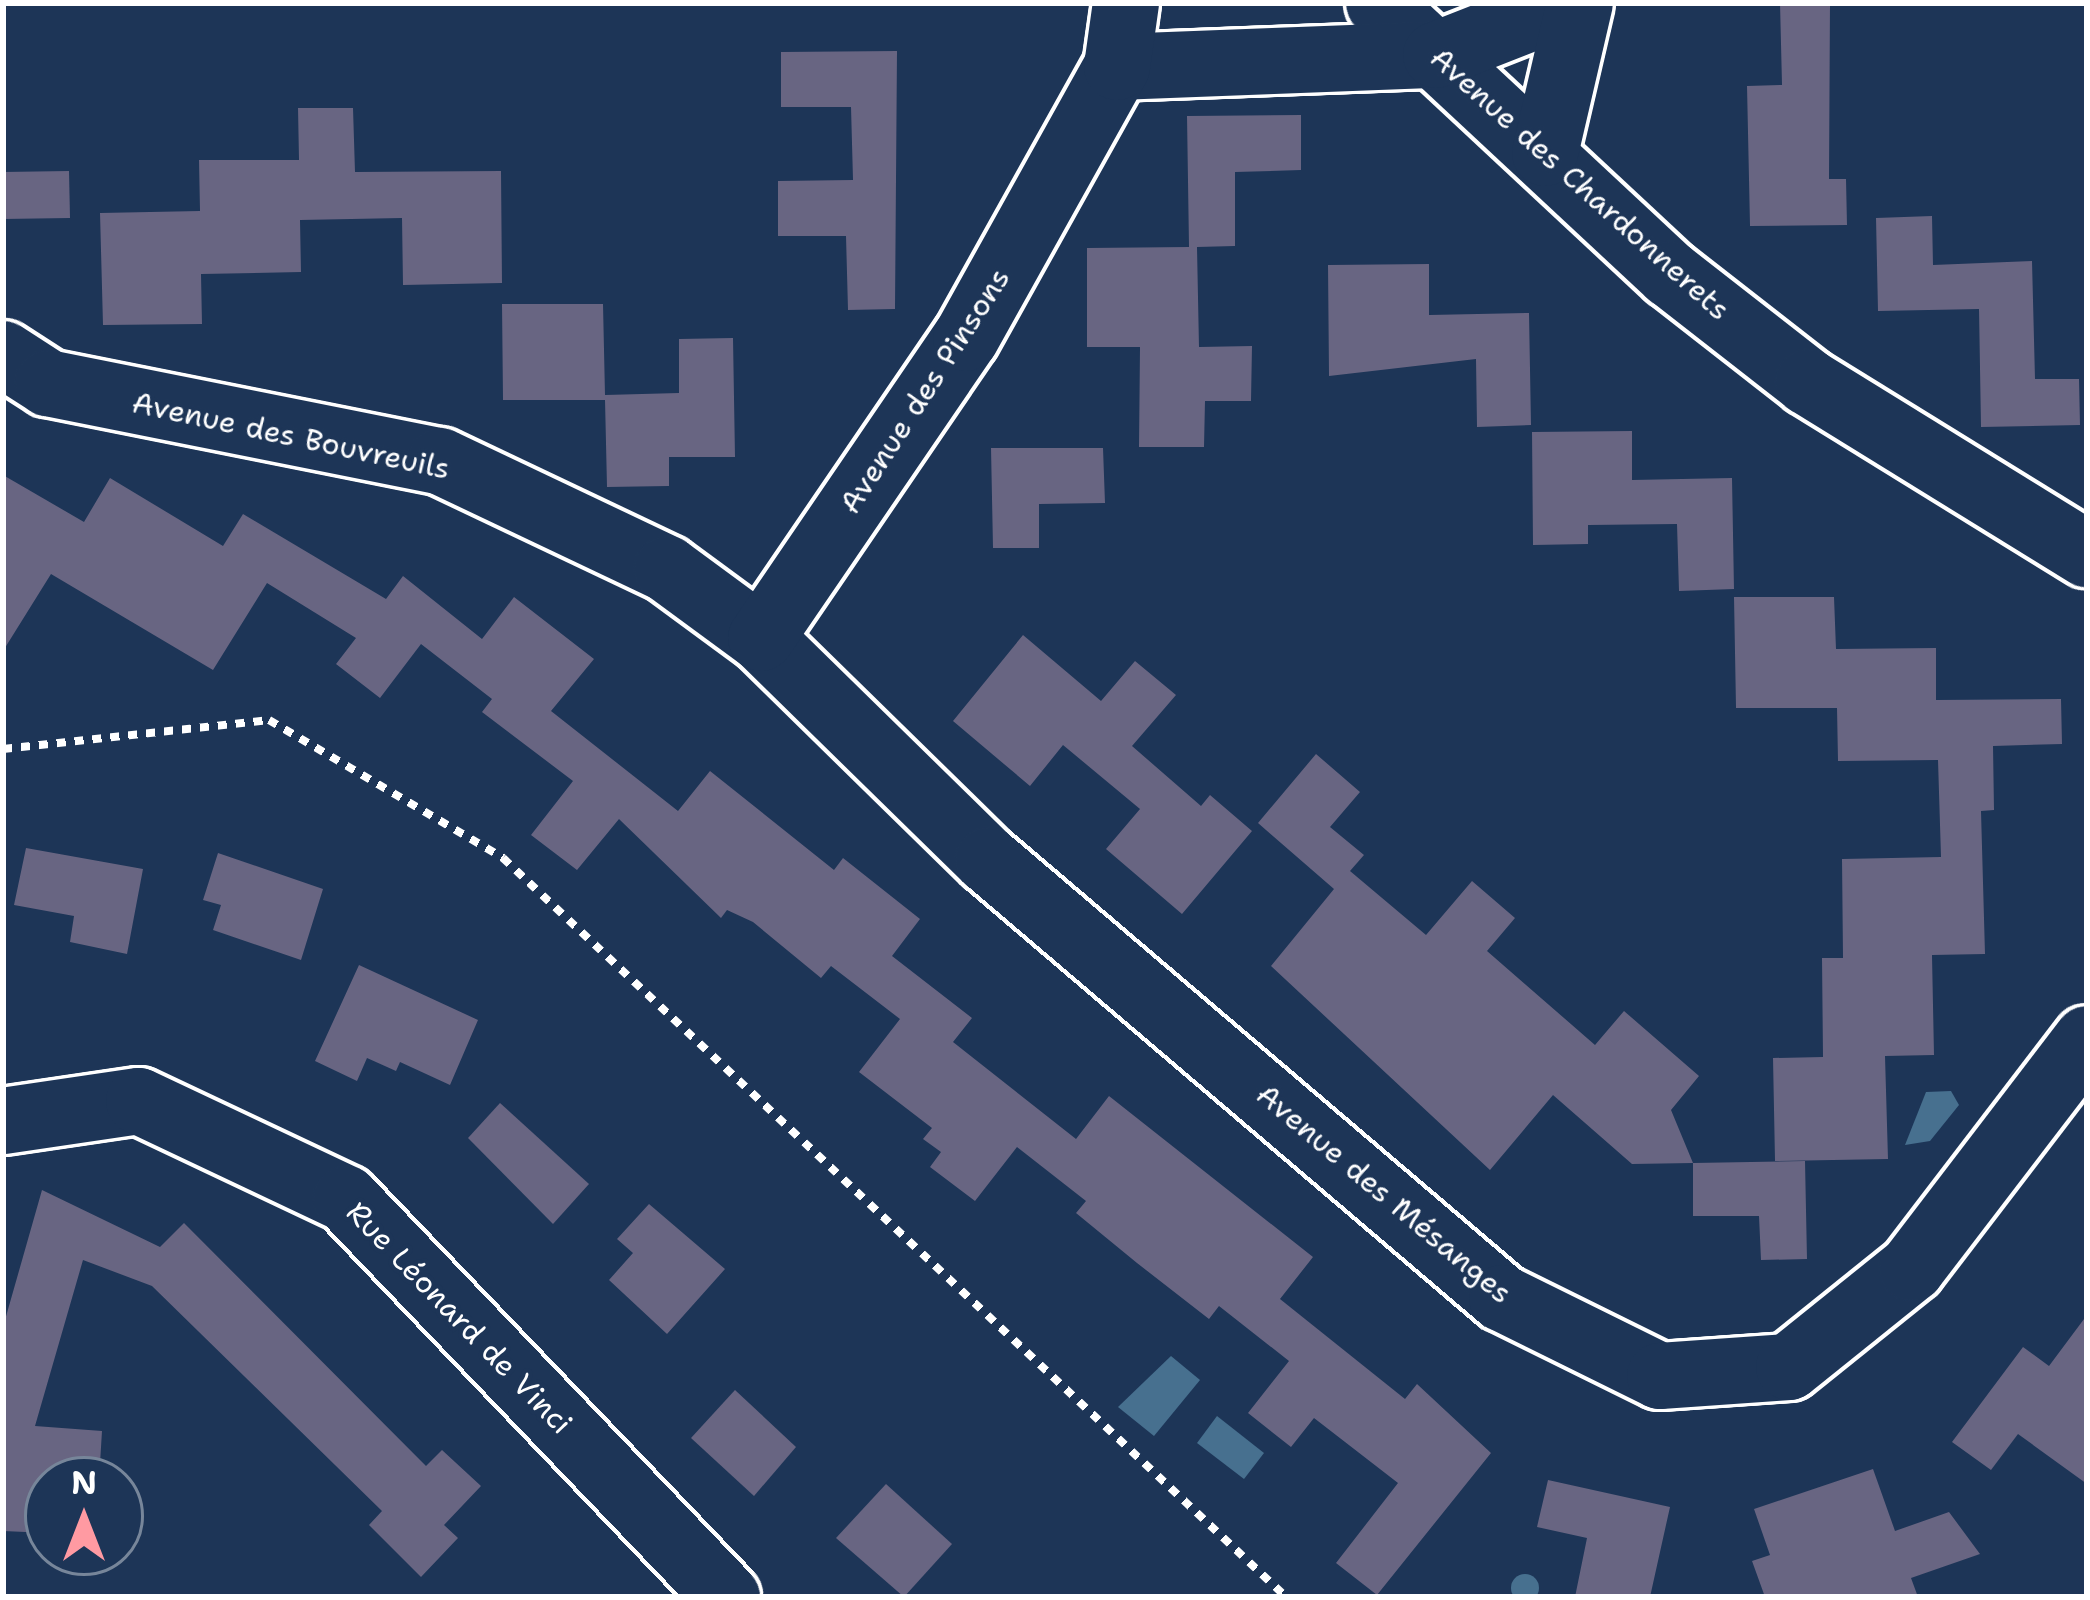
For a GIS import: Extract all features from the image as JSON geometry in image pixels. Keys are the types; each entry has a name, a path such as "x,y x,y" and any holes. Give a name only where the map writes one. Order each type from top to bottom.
{"street":[{"name":"Avenue des Pinsons","path":"761,638 967,338 1117,67 1126,3"},
{"name":"Avenue des Chardonnerets","path":"1379,3 1670,274 1808,382 2087,554"},
{"path":"1117,67 1436,55 1569,3"},
{"path":"1545,153 1580,3"},
{"name":"Avenue des Bouvreuils","path":"3,353 48,383 440,461 667,569 761,638"},
{"name":"Avenue des Mésanges","path":"761,638 988,860 1502,1298 1660,1376 1789,1367 1912,1268 2087,1039"},
{"name":"Rue Léonard de Vinci","path":"3,1120 139,1101 346,1199 727,1597"}],"path":[{"path":"3,749 269,720 503,858 1286,1597"}],"water":[{"path":"1951,1091 1959,1105 1930,1141 1905,1145 1926,1092"},
{"path":"1171,1356 1200,1380 1154,1436 1118,1407"},
{"path":"1217,1416 1264,1453 1244,1479 1197,1443"},
{"path":"1525,1574 1535,1578 1539,1588 1535,1598 1525,1602 1515,1598 1511,1588 1515,1578"}],"building":[{"path":"1780,3 1830,3 1829,179 1846,179 1847,225 1750,226 1747,86 1782,85"},
{"path":"897,51 895,309 848,310 846,236 778,236 778,181 853,180 851,107 781,107 781,52"},
{"path":"298,108 353,108 355,172 501,171 502,283 403,285 402,218 300,220 301,272 201,274 202,324 103,325 100,213 200,211 199,160 299,160"},
{"path":"1301,115 1301,170 1235,172 1235,246 1197,247 1199,347 1252,346 1251,401 1205,401 1204,447 1139,447 1140,347 1087,347 1087,248 1189,247 1187,116"},
{"path":"69,171 70,218 3,219 3,172"},
{"path":"1932,216 1933,265 2032,261 2035,379 2079,379 2080,425 1981,427 1979,309 1878,311 1876,218"},
{"path":"1429,264 1429,315 1529,313 1531,425 1477,427 1476,359 1329,376 1328,265"},
{"path":"502,304 603,304 605,395 679,393 679,339 733,338 735,457 669,457 669,486 607,487 605,400 503,400"},
{"path":"1632,431 1632,480 1732,478 1734,589 1679,591 1677,524 1588,525 1588,544 1533,545 1532,432"},
{"path":"991,448 1103,448 1105,503 1039,504 1039,548 993,548"},
{"path":"3,475 84,522 110,478 223,546 243,514 386,599 403,576 482,639 514,597 594,659 551,711 678,811 710,771 834,870 843,858 920,919 892,956 972,1018 953,1042 1076,1139 1109,1096 1313,1257 1280,1299 1405,1399 1417,1384 1491,1453 1377,1595 1336,1563 1398,1483 1314,1418 1291,1447 1248,1413 1289,1361 1219,1306 1209,1319 1137,1263 1076,1213 1086,1201 1017,1147 975,1201 930,1167 941,1152 923,1139 932,1128 859,1072 900,1019 831,966 821,978 753,922 727,910 721,918 619,819 577,870 531,835 573,781 482,712 492,699 421,644 380,698 336,664 356,638 267,583 213,670 51,574 3,651"},
{"path":"1734,597 1834,597 1836,649 1936,648 1936,700 2061,699 2062,744 1993,746 1994,810 1981,811 1985,954 1932,955 1934,1055 1885,1056 1888,1159 1775,1161 1773,1058 1823,1057 1822,958 1843,958 1842,859 1941,857 1938,760 1838,761 1837,708 1736,708"},
{"path":"1023,635 1101,701 1135,661 1176,695 1132,746 1201,806 1210,795 1252,831 1182,914 1106,849 1140,809 1063,745 1030,786 953,721"},
{"path":"1316,754 1360,792 1330,827 1364,855 1350,871 1426,935 1472,881 1515,918 1487,951 1595,1045 1624,1011 1699,1076 1671,1110 1693,1163 1632,1164 1553,1095 1490,1170 1271,966 1334,889 1258,823"},
{"path":"26,848 143,869 127,954 70,942 74,916 14,905"},
{"path":"218,853 323,889 301,960 213,930 221,905 203,900"},
{"path":"359,965 478,1020 450,1085 400,1062 396,1071 367,1058 357,1081 315,1061"},
{"path":"500,1103 589,1184 553,1224 468,1138"},
{"path":"1805,1161 1807,1259 1761,1260 1759,1216 1693,1216 1693,1163"},
{"path":"42,1190 160,1247 184,1223 426,1466 442,1450 481,1486 444,1525 458,1538 421,1577 369,1525 382,1511 152,1286 83,1260 35,1426 102,1431 100,1456 24,1456 24,1532 3,1531 3,1327"},
{"path":"649,1204 725,1269 667,1334 609,1280 633,1253 617,1239"},
{"path":"2087,1315 2087,1484 2018,1434 1991,1470 1952,1442 2023,1347 2049,1366"},
{"path":"735,1390 796,1447 754,1496 691,1438"},
{"path":"1873,1469 1895,1531 1949,1512 1980,1554 1911,1578 1918,1597 1765,1597 1752,1561 1770,1555 1754,1509"},
{"path":"1548,1480 1670,1507 1650,1597 1575,1597 1587,1538 1537,1527"},
{"path":"886,1484 952,1544 904,1597 836,1538"}]}
